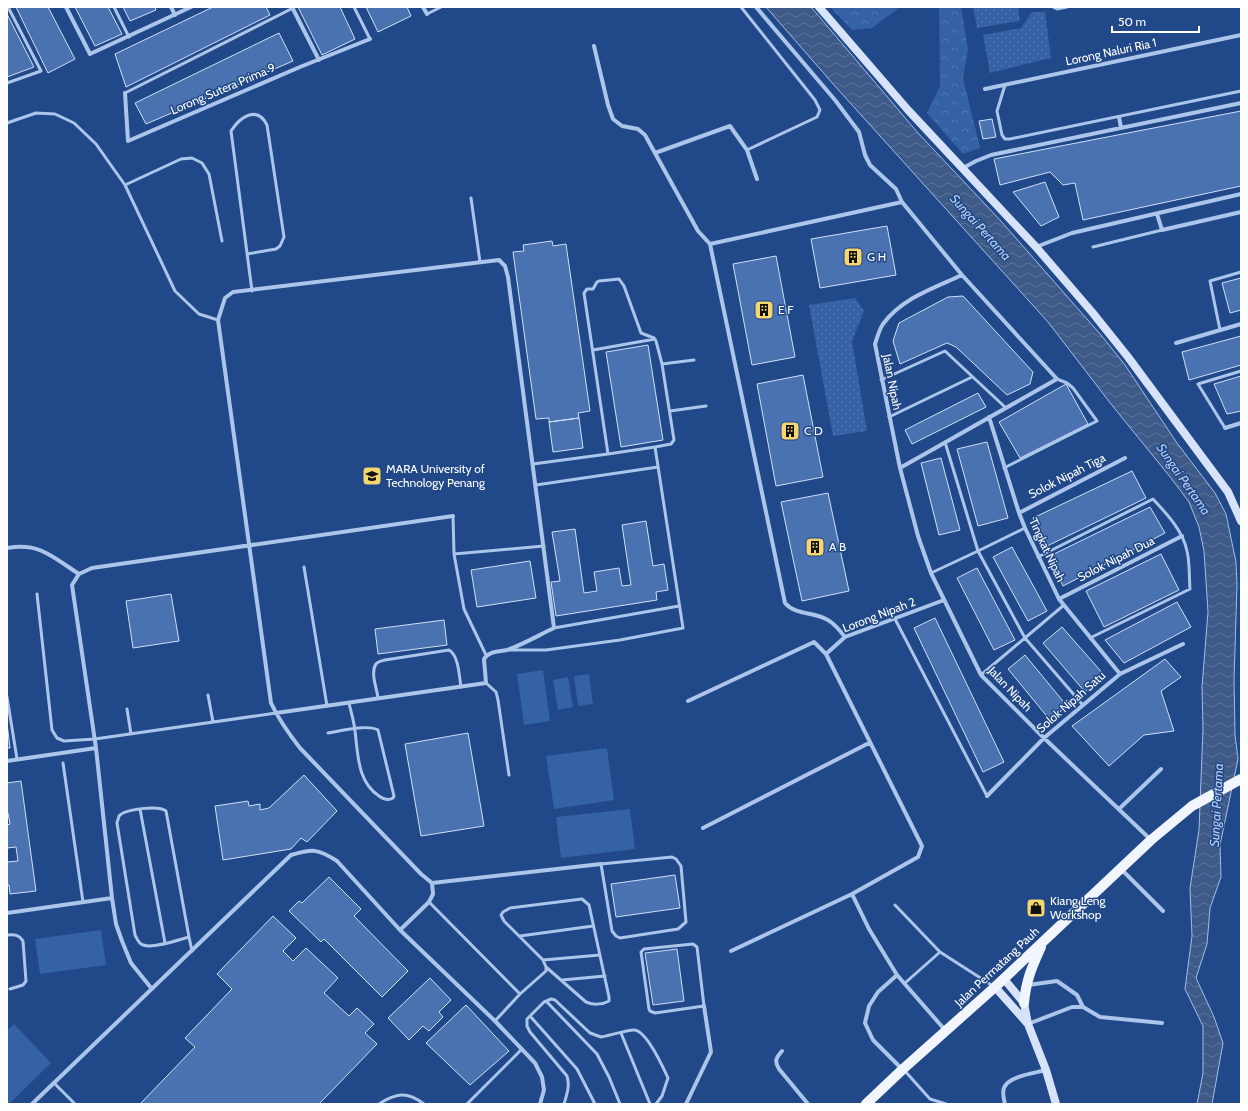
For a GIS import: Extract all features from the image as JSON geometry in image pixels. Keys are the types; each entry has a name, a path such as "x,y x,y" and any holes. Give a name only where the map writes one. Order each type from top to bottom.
{"main road":[{"name":"Jalan Permatang Pauh","path":"866,1104 1004,979 1151,840 1192,806 1241,779"},
{"path":"1024,1003 1025,985 1030,970 1044,941"}],"street":[{"path":"66,7 90,54 191,7"},
{"path":"171,7 175,15"},
{"path":"292,7 318,60"},
{"path":"423,7 427,14"},
{"path":"756,7 835,100 854,125 859,132 865,155 870,165 896,189 902,202 962,275 1057,379 900,468"},
{"path":"819,7 908,110 1036,247 1092,312 1128,357 1228,492 1241,521"},
{"name":"Lorong Naluri Ria 1","path":"985,89 1241,35"},
{"name":"Lorong Sutera Prima 9","path":"125,93 128,141 370,39"},
{"path":"594,46 608,105 614,119 622,126 638,129 645,134 698,231 710,244 785,602 789,608 796,611 825,619 836,626 844,637"},
{"path":"963,168 991,155 1241,103"},
{"path":"1119,117 1121,128"},
{"path":"655,152 730,126 747,150 756,179"},
{"path":"1036,247 1072,233 1241,194"},
{"path":"710,244 902,202"},
{"path":"1157,214 1162,230 1241,212"},
{"path":"276,713 486,683 484,659 486,655 491,652 508,650 554,628 508,277 505,266 500,260 233,292 225,298 218,320 271,703 276,713 285,729 300,748 421,874 432,883 434,894 430,902 400,930"},
{"name":"Jalan Nipah","path":"962,275 913,298 895,309 882,325 875,344 881,380 900,468 918,536 931,573 981,674 1044,738 1151,840"},
{"path":"1176,343 1241,324"},
{"name":"Tingkat Nipah","path":"990,417 1004,468 1024,528 1059,599 1120,674"},
{"path":"1225,428 1241,423"},
{"name":"Solok Nipah Tiga","path":"1018,512 1126,458"},
{"path":"152,989 131,963 116,924 95,739 72,585 79,574 92,568 453,516"},
{"name":"Solok Nipah Dua","path":"1059,599 1182,536"},
{"path":"7,548 27,547 41,551 55,558 79,574"},
{"name":"Lorong Nipah 2","path":"826,654 844,637 944,600"},
{"path":"688,701 814,642 826,654 869,743 922,846 918,857 852,894 731,951"},
{"name":"Solok Nipah Satu","path":"987,796 1044,738 1082,704 1120,674 1183,644"},
{"path":"703,828 869,743"},
{"path":"7,760 96,748"},
{"path":"1119,809 1161,769"},
{"path":"32,1104 291,856 309,850 324,852 337,861 400,930 495,1021 535,1063 542,1077 544,1090 540,1104"},
{"path":"432,883 601,864"},
{"path":"1121,869 1163,911"},
{"path":"852,894 868,929 897,975 946,1031"},
{"path":"7,913 112,898"},
{"path":"897,975 878,992 869,1006 865,1023 873,1040 903,1069"},
{"path":"1004,979 1024,1003 1028,1024 1046,1070 1056,1104"},
{"path":"1025,985 1057,981 1077,994 1083,1007"},
{"path":"995,987 1028,1024"},
{"path":"686,1104 711,1052 704,1006"},
{"path":"1028,1024 1072,1007 1083,1007 1100,1017 1162,1023"},
{"path":"782,1051 776,1058 776,1064 808,1104"},
{"path":"1005,1104 1003,1089 1008,1082 1020,1076 1046,1070"}],"lane":[{"path":"7,83 41,71 8,7"},
{"path":"114,7 129,37"},
{"path":"125,93 292,7"},
{"path":"354,7 370,39"},
{"path":"427,14 441,7"},
{"path":"741,7 815,100 820,110 817,117 747,150"},
{"path":"1053,7 1057,9 1067,7"},
{"path":"1005,85 997,111 1002,135 1006,139 1043,133 1241,91"},
{"path":"7,123 36,113 55,114 74,123 96,144 125,185 175,291 199,314 218,320"},
{"path":"247,254 276,249 280,246 284,237 266,125 263,117 256,114 250,114 240,120 231,131 247,254 252,290"},
{"path":"125,185 181,159 192,158 202,163 209,174 222,241"},
{"path":"471,198 480,262"},
{"path":"1093,247 1162,230"},
{"path":"1220,330 1210,281 1241,272"},
{"path":"608,454 584,293 587,289 595,288 597,282 599,281 619,279 624,286 641,333 655,339"},
{"path":"533,464 655,448 673,443 670,411 662,364 655,339"},
{"path":"593,350 655,339"},
{"path":"881,380 945,351 1006,408"},
{"path":"662,364 694,360"},
{"path":"1225,428 1198,384 1241,371"},
{"path":"889,417 972,377"},
{"path":"1004,468 1096,422 1073,388 1067,383 1057,379"},
{"path":"670,411 706,406"},
{"path":"945,442 978,552 1025,638 1082,704"},
{"path":"508,650 546,650 620,640 683,628 655,448"},
{"path":"536,485 658,468"},
{"path":"1038,557 1153,499 1171,518 1182,536 1187,551 1190,589 1090,638"},
{"path":"453,516 454,554 464,609 486,655"},
{"path":"931,573 978,552 1024,528"},
{"path":"454,554 544,546"},
{"path":"304,567 327,706"},
{"path":"37,594 52,730 57,738 64,741 95,739 276,713"},
{"path":"981,674 1064,605"},
{"path":"554,628 679,606"},
{"path":"895,618 987,796"},
{"path":"378,698 374,672 376,664 385,660 449,650 456,659 461,687"},
{"path":"486,683 496,692 509,775"},
{"path":"208,695 213,722"},
{"path":"7,697 17,759"},
{"path":"328,733 355,729 374,728 378,730 394,796 391,799 386,800 370,790 359,766 355,729 349,703"},
{"path":"127,709 131,734"},
{"path":"63,763 83,902"},
{"path":"189,937 153,946 143,946 139,943 135,935 117,823 119,816 124,813 158,807 164,808 166,811 192,951"},
{"path":"140,809 165,943"},
{"path":"672,857 676,859 680,866 685,924 678,929 620,938 616,936 612,930 601,864 672,857"},
{"path":"582,900 589,905 609,997 608,1001 605,1004 591,1004 586,1002 546,967 543,960 520,936 504,921 501,915 510,908 582,900"},
{"path":"430,902 520,994"},
{"path":"895,905 940,952 995,987"},
{"path":"520,936 594,926"},
{"path":"7,936 14,934 20,936 24,941 26,981 24,985 10,989"},
{"path":"695,945 697,947 704,1006 655,1013 650,1011 641,952 642,950 695,945"},
{"path":"905,983 940,952"},
{"path":"543,960 600,955"},
{"path":"495,1021 520,994 546,971 546,967"},
{"path":"562,980 604,976"},
{"path":"564,1104 569,1082 567,1076 530,1032 527,1026 527,1019 546,1001 551,999 555,1000 590,1033 601,1038 634,1029 640,1032 662,1063 668,1078 662,1096 656,1104"},
{"path":"546,1001 597,1054 609,1077 620,1104"},
{"path":"530,1016 577,1069 595,1104"},
{"path":"621,1033 650,1104"},
{"path":"467,1104 522,1049"},
{"path":"903,1069 930,1099 946,1104"},
{"path":"54,1083 76,1104"},
{"path":"379,1104 392,1096 403,1095 419,1100 424,1104"}],"green space":[{"path":"830,7 900,7 872,28 852,30"},
{"path":"939,7 961,7 968,50 963,78 980,148 963,154 927,113 940,86"},
{"path":"973,7 1018,7 1020,21 977,28"},
{"path":"1032,12 1045,12 1051,58 990,73 983,35 1021,28"},
{"path":"855,298 864,311 852,341 867,431 833,436 809,305"},
{"path":"543,670 550,721 524,725 517,674"},
{"path":"589,674 593,704 578,706 574,676"},
{"path":"568,677 573,707 558,710 553,680"},
{"path":"607,748 614,800 554,809 546,756"},
{"path":"630,809 635,849 561,858 556,817"},
{"path":"101,930 106,965 40,974 35,939"},
{"path":"14,1024 51,1063 9,1104 7,1104 7,1030"}],"water":[{"name":"Sungai Pertama","path":"766,7 811,7 918,133 1000,220 1101,335 1125,365 1177,443 1215,493 1226,514 1236,562 1237,585 1234,679 1235,735 1238,759 1220,845 1221,877 1210,908 1207,944 1196,978 1214,1017 1223,1043 1212,1104 1197,1104 1203,1073 1203,1026 1185,989 1192,936 1190,888 1199,830 1203,729 1202,687 1208,612 1204,551 1199,527 1189,502 1048,322 834,85"}],"building":[{"path":"16,7 48,7 75,59 48,73"},
{"path":"75,7 108,7 122,34 95,46"},
{"path":"123,7 155,7 156,10 130,21"},
{"path":"213,7 266,7 270,15 126,87 115,54"},
{"path":"298,7 340,7 355,39 322,55"},
{"path":"366,7 407,7 411,16 378,32"},
{"path":"7,14 34,67 7,77"},
{"path":"279,33 293,61 146,124 135,103"},
{"path":"1241,111 1241,186 1083,220 1075,183 1063,185 1050,172 1000,185 994,159"},
{"path":"992,119 996,137 983,139 979,121"},
{"path":"1045,182 1059,217 1041,226 1013,192"},
{"name":"G H","path":"887,226 896,275 820,288 811,239"},
{"path":"552,241 553,246 566,244 590,411 578,413 579,418 549,422 549,418 536,419 513,252 524,251 523,245"},
{"name":"E F","path":"776,256 795,357 752,365 733,264"},
{"path":"1241,278 1241,310 1230,313 1222,283"},
{"path":"963,296 1033,372 1030,384 1007,395 956,347 947,343 900,364 893,341 899,323 948,297"},
{"path":"1241,336 1241,365 1189,380 1182,352"},
{"path":"648,345 663,440 621,447 606,352"},
{"name":"C D","path":"803,375 823,477 776,486 757,384"},
{"path":"1241,376 1241,411 1227,414 1214,384"},
{"path":"1066,384 1088,424 1020,458 999,422"},
{"path":"978,393 986,407 912,444 905,430"},
{"path":"579,418 583,448 553,452 549,422"},
{"path":"987,442 1008,518 978,526 957,449"},
{"path":"941,458 960,530 939,535 921,463"},
{"path":"1132,471 1146,498 1045,547 1033,518"},
{"name":"A B","path":"828,493 849,591 802,601 781,502"},
{"path":"1150,507 1165,533 1063,586 1050,556"},
{"path":"646,521 653,566 664,564 668,590 656,592 657,600 556,616 551,582 560,581 552,532 575,529 584,593 597,591 594,572 619,568 622,586 631,585 622,525"},
{"path":"1012,547 1047,611 1028,621 993,557"},
{"path":"1161,554 1179,590 1104,627 1086,591"},
{"path":"530,561 536,598 477,607 471,570"},
{"path":"977,568 1015,640 994,650 957,578"},
{"path":"171,594 179,641 133,648 126,601"},
{"path":"1177,602 1191,627 1124,663 1105,640"},
{"path":"935,618 1004,762 983,772 914,628"},
{"path":"444,620 447,645 378,654 375,629"},
{"path":"1062,627 1105,676 1085,692 1043,643"},
{"path":"1025,655 1067,706 1050,720 1008,669"},
{"path":"1165,659 1181,677 1161,691 1174,731 1144,735 1109,766 1072,726"},
{"path":"7,723 10,748 7,748"},
{"path":"468,733 484,826 421,836 405,744"},
{"path":"304,775 337,811 307,842 301,838 291,849 223,860 215,806 248,801 249,806 260,804 260,810 269,808"},
{"path":"21,781 36,891 10,894 9,885 7,885 7,862 18,861 16,847 7,848 7,825 10,824 8,813 7,814 7,783"},
{"path":"675,875 680,908 616,917 611,884"},
{"path":"329,877 361,909 354,916 408,971 382,997 324,939 321,942 289,911 299,901 302,903"},
{"path":"273,916 296,938 283,951 293,961 306,948 338,978 324,993 349,1016 357,1008 374,1024 365,1033 377,1044 319,1104 140,1104 195,1047 185,1038 232,989 217,974"},
{"path":"677,949 684,1001 653,1005 645,953"},
{"path":"430,978 451,1000 439,1012 443,1017 429,1031 423,1026 409,1040 388,1018"},
{"path":"466,1005 509,1051 470,1085 426,1043"}],"place":[{"name":"G H","path":"853,257"},
{"name":"E F","path":"764,310"},
{"name":"C D","path":"790,431"},
{"name":"MARA University of Technology Penang","path":"372,476"},
{"name":"A B","path":"815,547"},
{"name":"Kiang Leng Workshop","path":"1036,908"}]}
